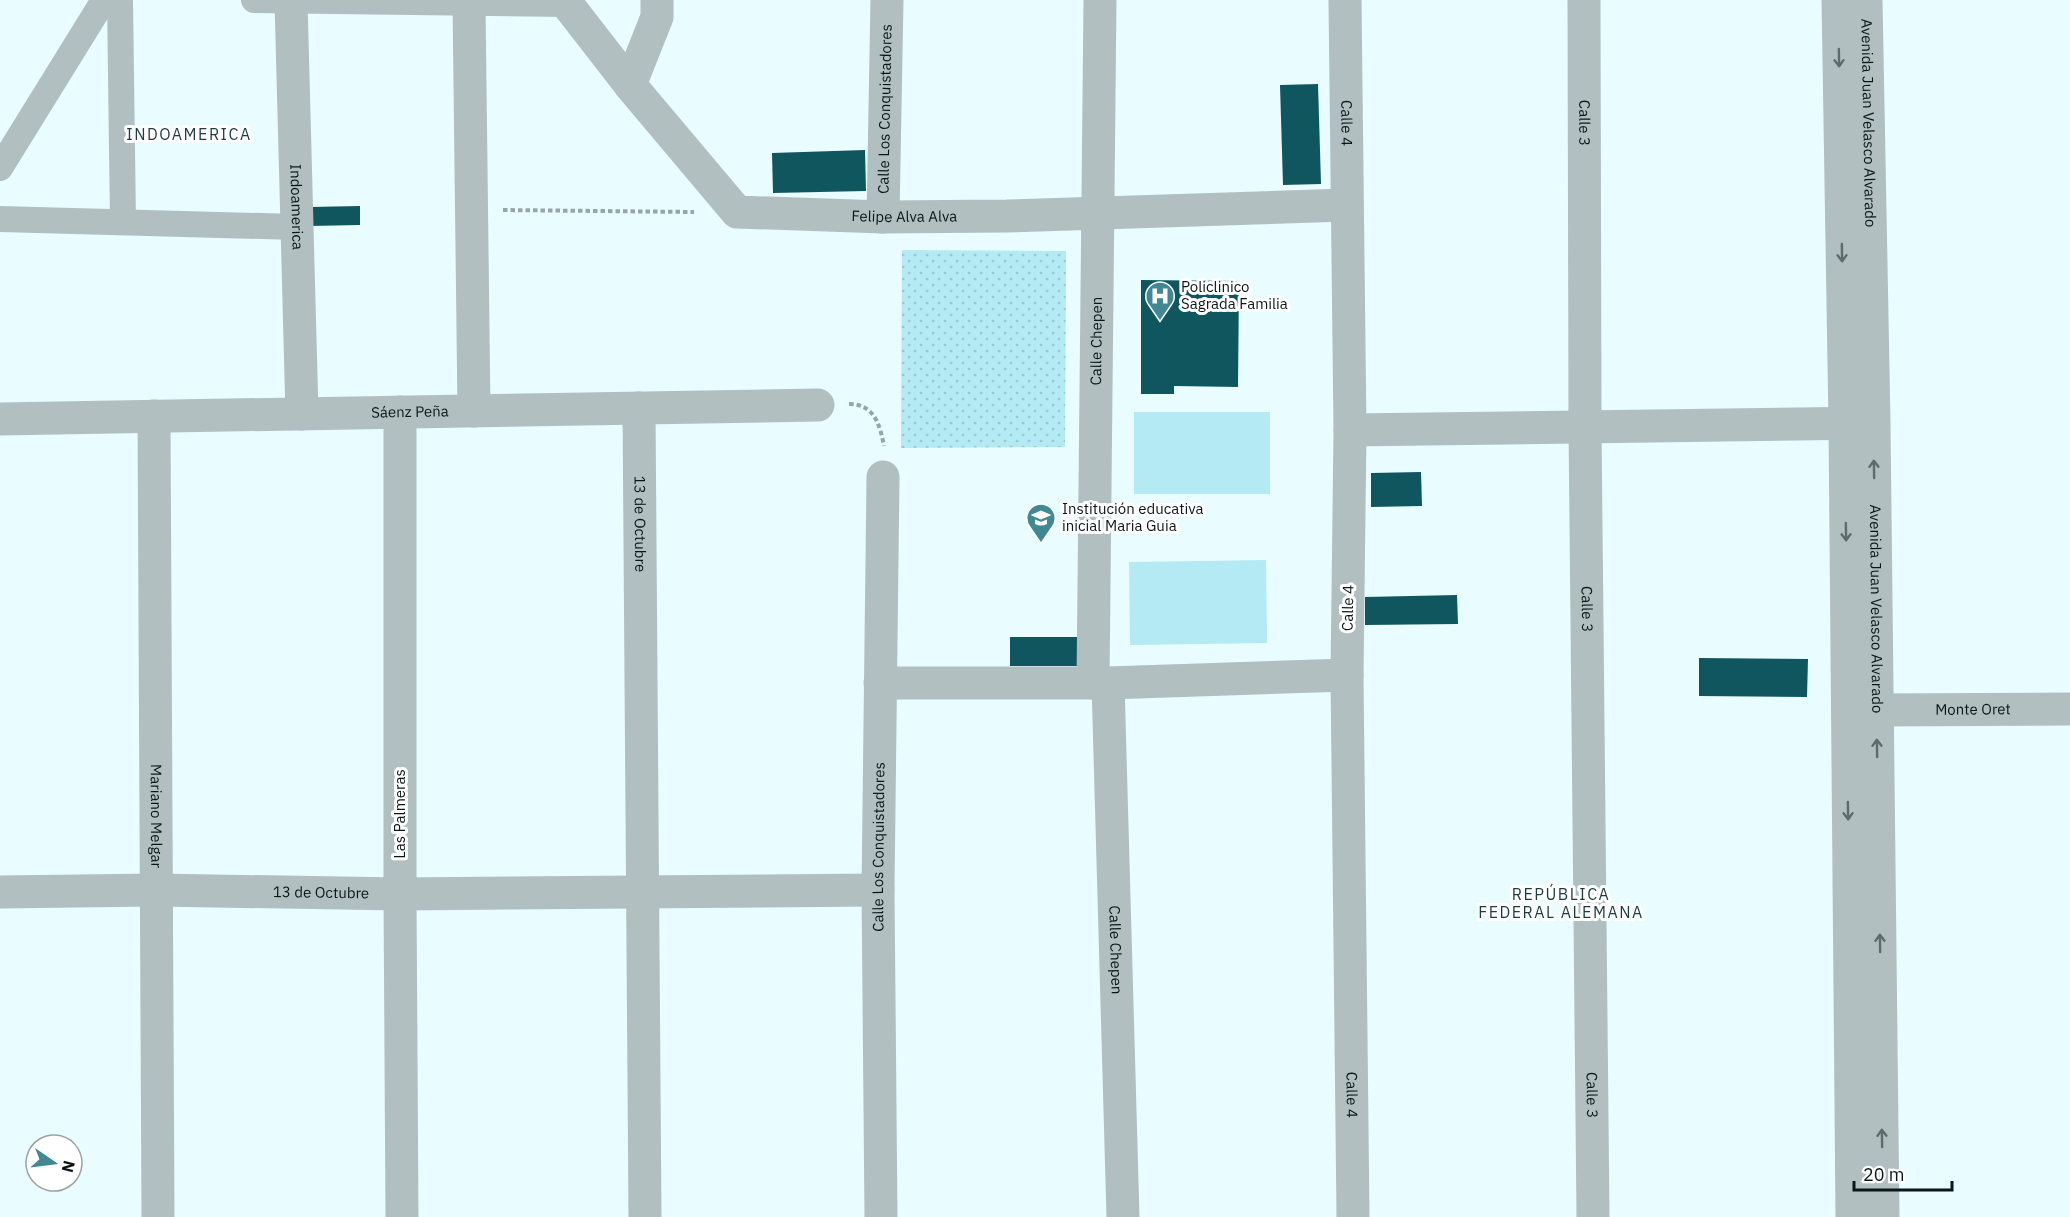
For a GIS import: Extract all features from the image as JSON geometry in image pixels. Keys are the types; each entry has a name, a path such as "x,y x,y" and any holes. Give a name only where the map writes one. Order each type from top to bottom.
{"street":[{"path":"0,168 104,0"},
{"path":"120,0 123,222"},
{"path":"254,0 565,2 630,85 737,212"},
{"path":"630,85 657,17 657,0"},
{"name":"Calle Los Conquistadores","path":"884,217 887,0"},
{"name":"Calle Chepen","path":"1100,0 1097,212 1101,683 1123,1217"},
{"name":"Calle 4","path":"1345,0 1350,430 1347,675 1353,1217"},
{"name":"Calle 3","path":"1584,0 1585,426 1593,1217"},
{"name":"Avenida Juan Velasco Alvarado","path":"1838,0 1859,424 1877,710 1883,1217"},
{"name":"Avenida Juan Velasco Alvarado","path":"1852,1217 1859,424 1866,0"},
{"name":"Indoamerica","path":"291,1 302,414"},
{"path":"469,3 474,411"},
{"name":"Felipe Alva Alva","path":"737,212 884,217 1346,205"},
{"path":"0,219 297,227"},
{"name":"Sáenz Peña","path":"0,419 818,405"},
{"name":"13 de Octubre","path":"639,408 645,1217"},
{"name":"Las Palmeras","path":"400,412 402,1217"},
{"name":"Mariano Melgar","path":"154,416 158,1217"},
{"path":"1350,430 1859,424"},
{"name":"Calle Los Conquistadores","path":"881,1217 878,890 884,477"},
{"path":"880,683 1101,683 1347,675"},
{"name":"Monte Oret","path":"1877,710 2070,709"},
{"name":"13 de Octubre","path":"0,892 156,890 400,894 878,890"}],"path":[{"path":"472,210 737,212"},
{"path":"818,405 855,404 870,410 879,423 881,431 884,447 884,477"}],"shaded area":[{"path":"902,250 1066,251 1065,447 901,448"},
{"path":"1134,412 1270,412 1270,494 1134,494"},
{"path":"1266,560 1267,643 1130,645 1129,562"}],"building":[{"path":"1318,84 1321,184 1283,185 1280,85"},
{"path":"865,150 866,191 773,193 772,153"},
{"path":"360,206 360,225 309,226 310,207"},
{"path":"1141,280 1239,281 1238,387 1174,386 1174,394 1141,394"},
{"path":"1421,472 1422,506 1371,507 1371,473"},
{"path":"1457,595 1458,624 1365,625 1365,597"},
{"path":"1010,637 1080,637 1081,666 1010,666"},
{"path":"1699,658 1808,659 1807,697 1699,696"}],"place":[{"name":"Policlinico Sagrada Familia","path":"1160,322"},
{"name":"Institución educativa inicial Maria Guia","path":"1041,544"}],"district":[{"name":"INDOAMERICA","path":"189,134"},
{"name":"REPÚBLICA FEDERAL ALEMANA","path":"1561,903"}]}
